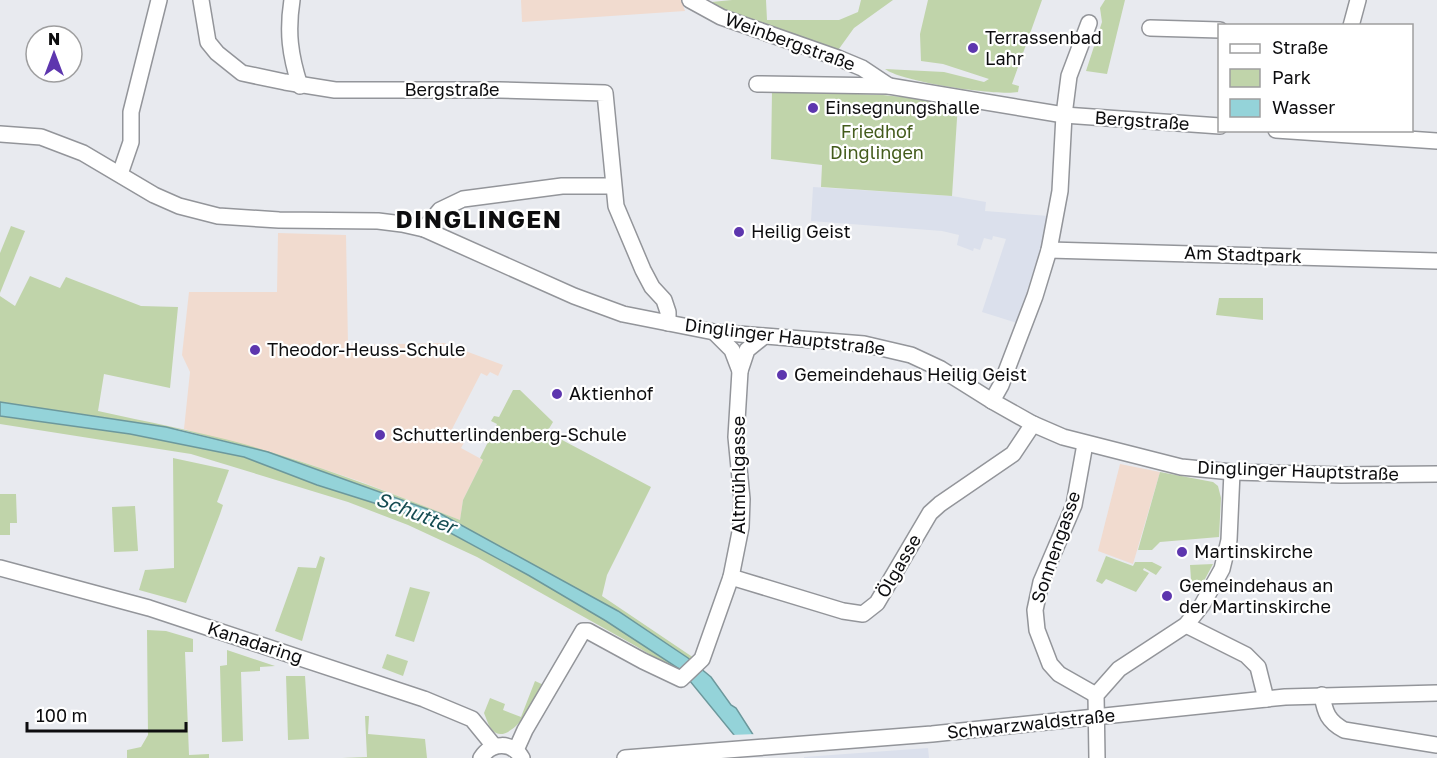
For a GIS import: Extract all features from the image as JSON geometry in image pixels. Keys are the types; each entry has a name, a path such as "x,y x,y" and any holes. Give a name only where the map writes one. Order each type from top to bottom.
{"street":[{"path":"120,174 131,142 132,112 159,0"},
{"name":"Bergstraße","path":"201,0 208,42 217,53 242,72 300,86 335,90 499,90 605,93 613,186"},
{"path":"292,0 289,24 290,47 300,86"},
{"name":"Weinbergstraße","path":"690,0 721,17 862,68 889,86"},
{"path":"1352,24 1358,0"},
{"path":"992,401 1001,386 1035,296 1049,250 1060,191 1064,115 1069,76 1089,23"},
{"path":"1150,28 1218,30"},
{"path":"830,84 832,71 838,58"},
{"name":"Bergstraße","path":"757,84 889,86 1064,115 1218,126"},
{"path":"1319,132 1437,141"},
{"name":"Dinglinger Hauptstraße","path":"0,134 41,137 83,153 154,195 179,206 218,216 279,220 378,221 424,229 595,304 623,314 714,332 864,344 902,352 941,369 1033,424 1085,444 1181,467 1232,472 1341,475 1437,474"},
{"path":"424,229 440,210 463,200 562,186 613,186 616,206 622,222 652,287 664,300 668,312 668,323"},
{"name":"Am Stadtpark","path":"1049,250 1437,261"},
{"path":"714,332 732,350 740,371"},
{"name":"Altmühlgasse","path":"519,754 525,730 583,631 588,631 683,677 702,659 731,577 741,527 742,500 736,437 740,371 747,350 763,337"},
{"name":"Ölgasse","path":"731,577 863,614 877,603 930,513 1013,454 1033,424"},
{"name":"Sonnengasse","path":"1085,444 1074,505 1041,582 1035,610 1037,630 1050,664 1059,674 1096,695"},
{"path":"1097,758 1096,695 1119,669 1186,626 1202,605 1222,569 1229,540 1232,472"},
{"name":"Kanadaring","path":"0,568 149,608 424,699 472,719 494,746"},
{"path":"1186,626 1246,655 1258,667 1266,699"},
{"name":"Schwarzwaldstraße","path":"625,758 932,734 1266,699 1322,695 1437,693"},
{"path":"1322,695 1325,713 1344,730 1437,745"},
{"path":"481,758 494,746 509,746 519,754"}],"shaded area":[{"path":"521,0 681,0 685,11 522,22"},
{"path":"813,187 952,196 986,202 985,211 1049,216 1017,323 982,312 1006,239 993,236 992,240 984,238 980,250 974,248 973,251 957,245 959,235 942,231 811,221"},
{"path":"278,233 346,235 348,345 444,343 503,365 498,376 490,372 487,376 481,373 451,431 466,439 461,448 483,460 463,500 460,520 362,482 294,459 184,429 190,372 182,355 189,292 277,292"},
{"path":"1120,464 1160,472 1133,564 1098,551"},
{"path":"928,748 929,758 804,758 804,757"}],"green space":[{"path":"766,0 767,20 839,20 858,12 861,0 893,0 854,28 836,53 701,3"},
{"name":"Terrassenbad Lahr","path":"928,0 1042,0 1012,84 1019,86 1018,92 990,92 950,87 910,79 885,69 944,72 984,82 989,79 943,64 921,61 920,34"},
{"path":"1105,0 1125,0 1107,74 1086,71 1102,22 1100,8"},
{"name":"Friedhof Dinglingen","path":"772,91 883,95 958,103 952,196 821,187 822,165 771,159"},
{"path":"11,226 25,231 0,293 0,253"},
{"path":"30,276 60,288 66,277 141,306 178,307 170,388 104,374 98,411 208,435 272,452 353,479 460,520 463,500 483,460 480,458 497,424 491,421 494,416 499,417 513,390 520,390 553,422 547,432 651,487 607,575 602,596 694,658 691,660 441,514 268,452 178,429 0,402 0,296 15,306"},
{"path":"1219,298 1263,298 1263,320 1216,315"},
{"path":"0,416 130,434 244,457 317,485 431,523 528,575 606,621 682,671 648,659 649,654 634,645 477,557 408,525 348,502 191,454 0,424"},
{"path":"173,458 229,470 217,502 223,505 186,603 139,590 145,570 174,568"},
{"path":"1160,472 1213,482 1218,486 1221,498 1219,537 1160,542 1152,550 1138,550"},
{"path":"0,494 16,494 17,523 10,523 10,535 0,535"},
{"path":"135,506 138,551 114,552 112,507"},
{"path":"320,556 325,558 302,641 275,631 298,567 316,568"},
{"path":"1106,556 1133,566 1135,562 1152,562 1162,567 1156,575 1144,568 1143,570 1149,573 1136,592 1106,579 1102,584 1096,581"},
{"path":"1213,564 1197,594 1186,588 1191,579 1190,565"},
{"path":"410,587 430,592 414,642 395,636"},
{"path":"147,630 166,631 193,639 193,652 185,652 189,755 209,754 209,758 127,758 127,750 141,747 148,735"},
{"path":"227,650 275,666 260,667 260,671 241,672 243,741 222,742 220,666 227,665"},
{"path":"387,654 408,661 403,676 382,668"},
{"path":"286,676 305,676 309,739 288,740"},
{"path":"535,681 546,686 531,708 510,731 503,734 496,733 488,724 484,713 490,698 505,704 503,710 521,717"},
{"path":"365,716 369,716 368,734 425,739 427,758 342,758 367,757"}],"water":[{"name":"Schutter","path":"0,402 166,427 268,452 441,514 618,611 688,658 711,677 731,705 736,708 768,758 734,735 681,670 606,621 528,575 432,523 317,485 244,457 130,434 0,416"}],"pier":[{"path":"757,734 771,758 745,758 730,735"}],"place":[{"name":"Terrassenbad Lahr","path":"973,48"},
{"name":"Einsegnungshalle","path":"813,108"},
{"name":"Heilig Geist","path":"739,232"},
{"name":"Theodor-Heuss-Schule","path":"255,350"},
{"name":"Gemeindehaus Heilig Geist","path":"782,375"},
{"name":"Aktienhof","path":"557,394"},
{"name":"Schutterlindenberg-Schule","path":"380,435"},
{"name":"Martinskirche","path":"1182,552"},
{"name":"Gemeindehaus an der Martinskirche","path":"1167,596"}],"district":[{"name":"DINGLINGEN","path":"479,220"}]}
